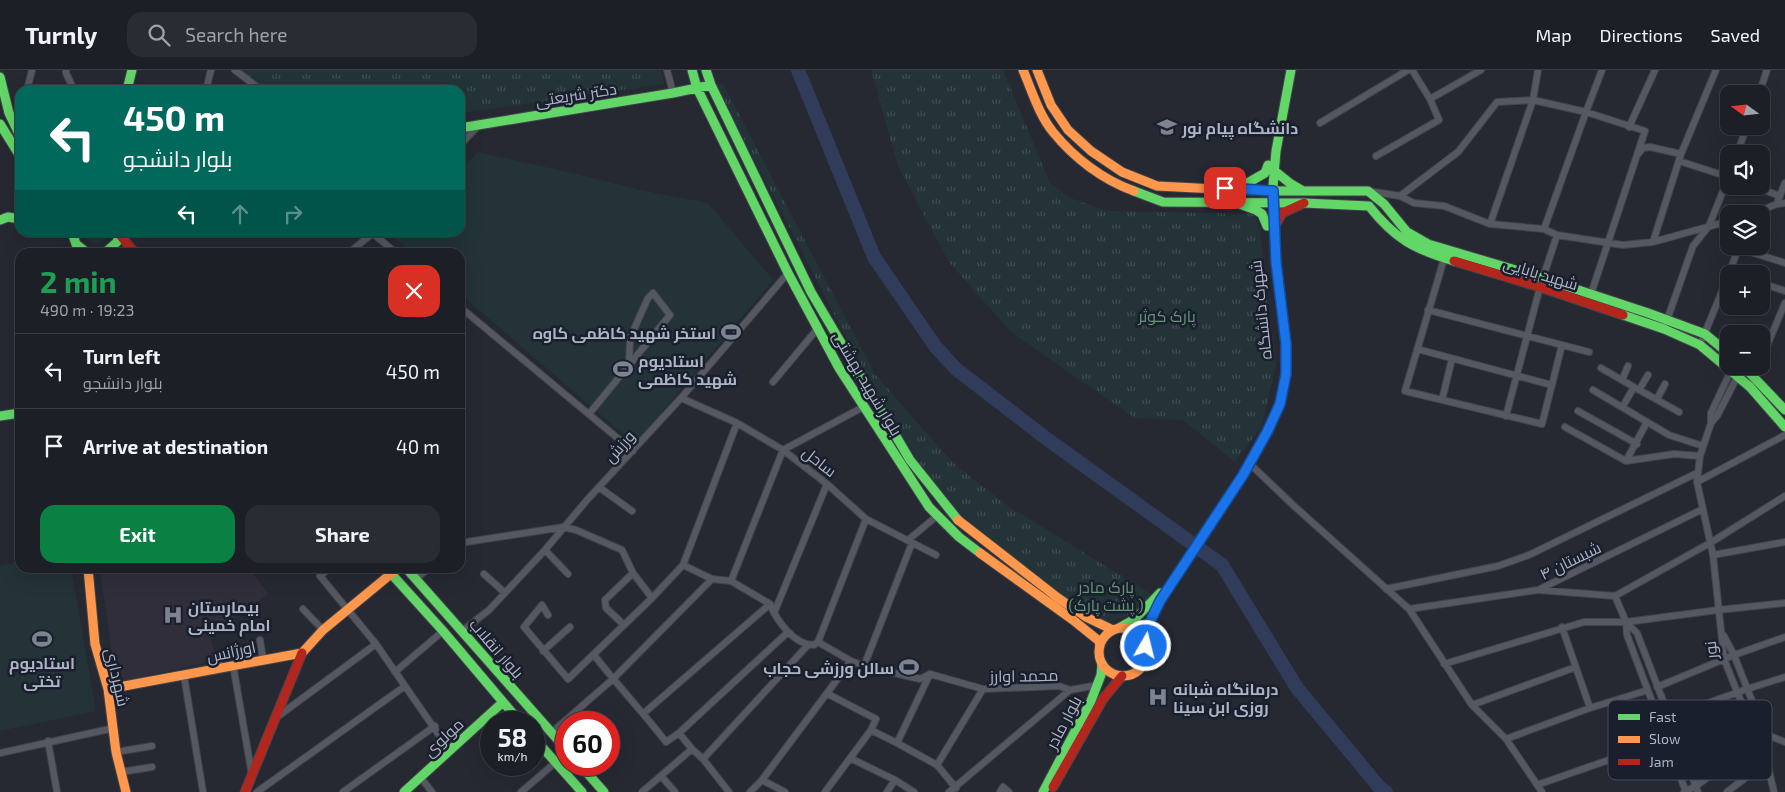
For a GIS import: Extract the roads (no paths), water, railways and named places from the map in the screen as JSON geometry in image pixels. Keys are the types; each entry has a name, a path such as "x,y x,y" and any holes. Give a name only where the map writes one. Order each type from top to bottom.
{"main road":[{"path":"128,85 132,70"},
{"name":"بلوار شهید بهشتی","path":"692,70 697,88 788,273 839,368 865,406 906,475 937,516 959,537 1073,620 1099,641 1100,646"},
{"name":"بلوار شهید بهشتی","path":"706,70 711,85 811,292 910,460 959,522 1058,598 1086,617 1116,629"},
{"name":"شهید بابایی","path":"1023,70 1040,110 1053,132 1098,174 1130,190 1163,202 1304,203 1369,206 1384,225 1402,240 1444,259 1590,294 1704,334 1720,347"},
{"path":"1037,70 1051,105 1074,136 1091,151 1122,172 1157,186 1270,191 1368,191"},
{"path":"1161,596 1135,619 1107,634 1100,646 1100,658 1102,664 1114,674 1130,675 1142,667 1147,654 1146,646 1149,624 1161,596 1249,463 1272,423 1280,404 1286,374 1286,344 1270,227 1270,191 1277,102 1285,70"},
{"path":"1237,189 1271,168 1291,70"},
{"path":"0,77 9,113 15,126"},
{"name":"دکتر شریعتی","path":"465,127 711,85"},
{"path":"0,124 15,148"},
{"path":"1271,168 1303,191"},
{"path":"1153,198 1157,186"},
{"name":"شهید بابایی","path":"1368,191 1384,204 1407,232 1428,244 1541,283 1664,329 1700,345 1720,359"},
{"path":"1234,202 1262,214 1270,227"},
{"path":"1270,227 1282,213 1304,203"},
{"path":"0,220 15,218"},
{"name":"شهرک دانشگاه","path":"1241,473 1266,422 1278,385 1281,366 1270,227"},
{"path":"74,237 76,244 81,248"},
{"path":"111,248 118,242 119,237"},
{"path":"122,237 131,248"},
{"name":"شهید بابایی","path":"1738,376 1784,418"},
{"name":"شهید بابایی","path":"1754,377 1784,418"},
{"path":"0,416 15,414"},
{"name":"شهرداری","path":"88,573 95,644 108,689 116,752 126,792"},
{"path":"245,792 302,653 323,630 386,573"},
{"name":"بلوار انقلاب","path":"392,573 510,711"},
{"name":"بلوار انقلاب","path":"411,573 555,736"},
{"path":"1116,629 1132,630 1139,634 1146,646"},
{"name":"اورژانس","path":"108,689 302,653"},
{"name":"بلوار مادر","path":"1043,792 1098,685 1102,664"},
{"name":"بلوار مادر","path":"1050,792 1102,698 1122,676"},
{"name":"مولوی","path":"404,792 502,703"},
{"path":"545,750 555,761"},
{"path":"568,776 582,792"},
{"path":"571,780 583,786 592,778 604,792"}],"street":[{"path":"28,85 32,70"},
{"path":"66,70 72,85"},
{"path":"207,85 211,70"},
{"path":"235,70 254,85"},
{"path":"667,70 673,93"},
{"path":"1320,123 1408,70"},
{"path":"1376,156 1440,120 1430,99 1412,70"},
{"path":"1430,99 1481,70"},
{"path":"1490,224 1533,100 1538,70"},
{"path":"1544,229 1602,70"},
{"path":"1630,127 1655,70"},
{"path":"1653,242 1678,162 1716,70"},
{"path":"1762,85 1768,70"},
{"path":"1400,196 1458,152 1497,102 1533,100 1586,112 1645,131 1590,294"},
{"path":"465,140 479,125"},
{"path":"1636,157 1644,148 1650,147 1681,154"},
{"path":"1678,162 1720,174"},
{"path":"1777,204 1785,183"},
{"path":"1368,191 1400,196 1414,204 1444,206 1490,224 1544,229 1557,235 1623,245 1653,242 1720,223"},
{"path":"1770,192 1780,196"},
{"path":"1664,329 1693,246 1709,226 1722,195"},
{"path":"1770,207 1785,203"},
{"path":"1506,416 1541,283 1557,235"},
{"path":"355,248 367,237"},
{"path":"377,237 390,248"},
{"path":"1762,255 1785,263"},
{"path":"1444,259 1405,391 1542,424 1562,345"},
{"name":"ورزش","path":"462,631 489,610 545,550 681,398 788,273"},
{"path":"1770,286 1785,292"},
{"path":"589,414 629,367 670,315 654,292 648,298 630,338 629,367"},
{"path":"1700,345 1720,297"},
{"path":"1770,339 1785,303"},
{"path":"465,310 633,451"},
{"path":"1428,310 1589,352"},
{"path":"773,382 818,328"},
{"path":"1417,349 1552,385"},
{"path":"1442,400 1451,363"},
{"path":"1622,380 1628,366"},
{"path":"1601,368 1679,412"},
{"path":"1623,406 1648,375"},
{"path":"1722,632 1713,555 1697,482 1697,473 1711,413 1729,375"},
{"path":"1710,423 1717,416 1738,376"},
{"path":"1750,387 1754,377"},
{"path":"1657,399 1665,384"},
{"path":"1593,390 1623,406 1669,435 1703,446"},
{"name":"ساحل","path":"681,398 737,423 783,450 827,484 866,519 936,555"},
{"path":"731,581 783,450 865,406"},
{"path":"1578,410 1637,444"},
{"path":"1626,460 1637,444 1647,422"},
{"path":"548,615 542,606 524,627 568,679 652,598 683,565 737,423"},
{"path":"1565,427 1626,460 1674,454 1700,456"},
{"path":"1697,482 1785,435"},
{"path":"1249,463 1409,609 1472,705 1506,739 1542,792"},
{"path":"1386,588 1498,566 1529,555 1697,473"},
{"path":"774,613 827,484"},
{"path":"600,488 632,511"},
{"path":"1538,590 1615,596 1710,543 1785,496"},
{"name":"شبستان ۴","path":"1409,609 1538,590 1703,509"},
{"path":"864,666 910,541 937,516"},
{"path":"683,565 712,579 731,581 770,604 787,633 808,645 814,645 818,642 866,519"},
{"path":"465,542 564,527 576,530 622,550 633,573 652,598"},
{"path":"1713,555 1785,542"},
{"path":"545,550 568,574"},
{"path":"324,573 320,576 376,644 435,726 450,751"},
{"path":"416,579 423,573"},
{"path":"624,625 606,608 605,600 633,573"},
{"path":"484,574 505,593"},
{"path":"552,732 613,679 712,579"},
{"path":"1615,596 1626,622 1627,635 1652,700"},
{"path":"1444,664 1562,627 1584,622 1626,622 1785,603"},
{"path":"644,712 770,604"},
{"path":"303,609 323,630"},
{"path":"1626,622 1637,633 1661,700"},
{"path":"543,651 570,627"},
{"path":"1562,627 1590,708"},
{"path":"395,672 443,632"},
{"name":"نور","path":"1722,632 1734,655 1751,700"},
{"name":"نور","path":"1722,632 1724,659 1740,700"},
{"path":"594,655 613,679 644,712 666,742 679,733 787,633"},
{"path":"1656,687 1734,655 1785,637"},
{"path":"260,640 263,659"},
{"name":"محمد اوارز","path":"818,642 851,661 864,666 920,679 930,674 983,689 1059,686 1070,690"},
{"path":"276,718 376,644"},
{"path":"704,759 808,645"},
{"path":"218,657 220,669"},
{"path":"750,792 762,780 851,661"},
{"path":"234,666 252,775"},
{"path":"1472,705 1576,667"},
{"path":"897,742 930,674"},
{"path":"184,676 202,792"},
{"path":"1718,700 1785,677"},
{"path":"949,792 1070,690 1098,685"},
{"path":"257,792 405,686"},
{"path":"937,765 983,689"},
{"path":"1616,700 1648,690"},
{"path":"825,792 871,730 876,719 828,694"},
{"path":"1506,739 1608,702"},
{"path":"343,792 435,726"},
{"path":"0,753 114,728"},
{"path":"871,730 897,742 937,765 956,788"},
{"path":"679,733 692,749 704,759 729,792"},
{"path":"1772,737 1785,742"},
{"path":"48,742 57,792"},
{"path":"116,752 152,746"},
{"path":"642,792 692,749"},
{"path":"850,758 896,780 914,792"},
{"path":"1537,784 1608,760"},
{"path":"524,791 555,763"},
{"path":"121,772 152,767"},
{"path":"661,776 675,792"},
{"path":"421,778 432,792"},
{"path":"762,780 785,792"},
{"path":"887,792 896,780"},
{"path":"1681,780 1685,792 1697,789 1708,780"},
{"path":"1727,792 1743,780"}],"waterway":[{"path":"798,70 874,257 935,346 956,369 1047,439 1222,565 1297,688 1380,788 1386,792"}],"place":[{"name":"دانشگاه پیام نور","path":"1167,127"},
{"name":"استخر شهید کاظمی کاوه","path":"731,332"},
{"name":"استادیوم شهید کاظمی","path":"623,369"},
{"name":"بیمارستان امام خمینی","path":"173,615"},
{"name":"استادیوم تختی","path":"42,639"},
{"name":"سالن ورزشی حجاب","path":"909,667"},
{"name":"درمانگاه شبانه روزی ابن سینا","path":"1158,697"}],"park label":[{"name":"پارک کوثر","path":"1167,315"},
{"name":"پارک مادر (پشت پارک )","path":"1106,595"}]}
